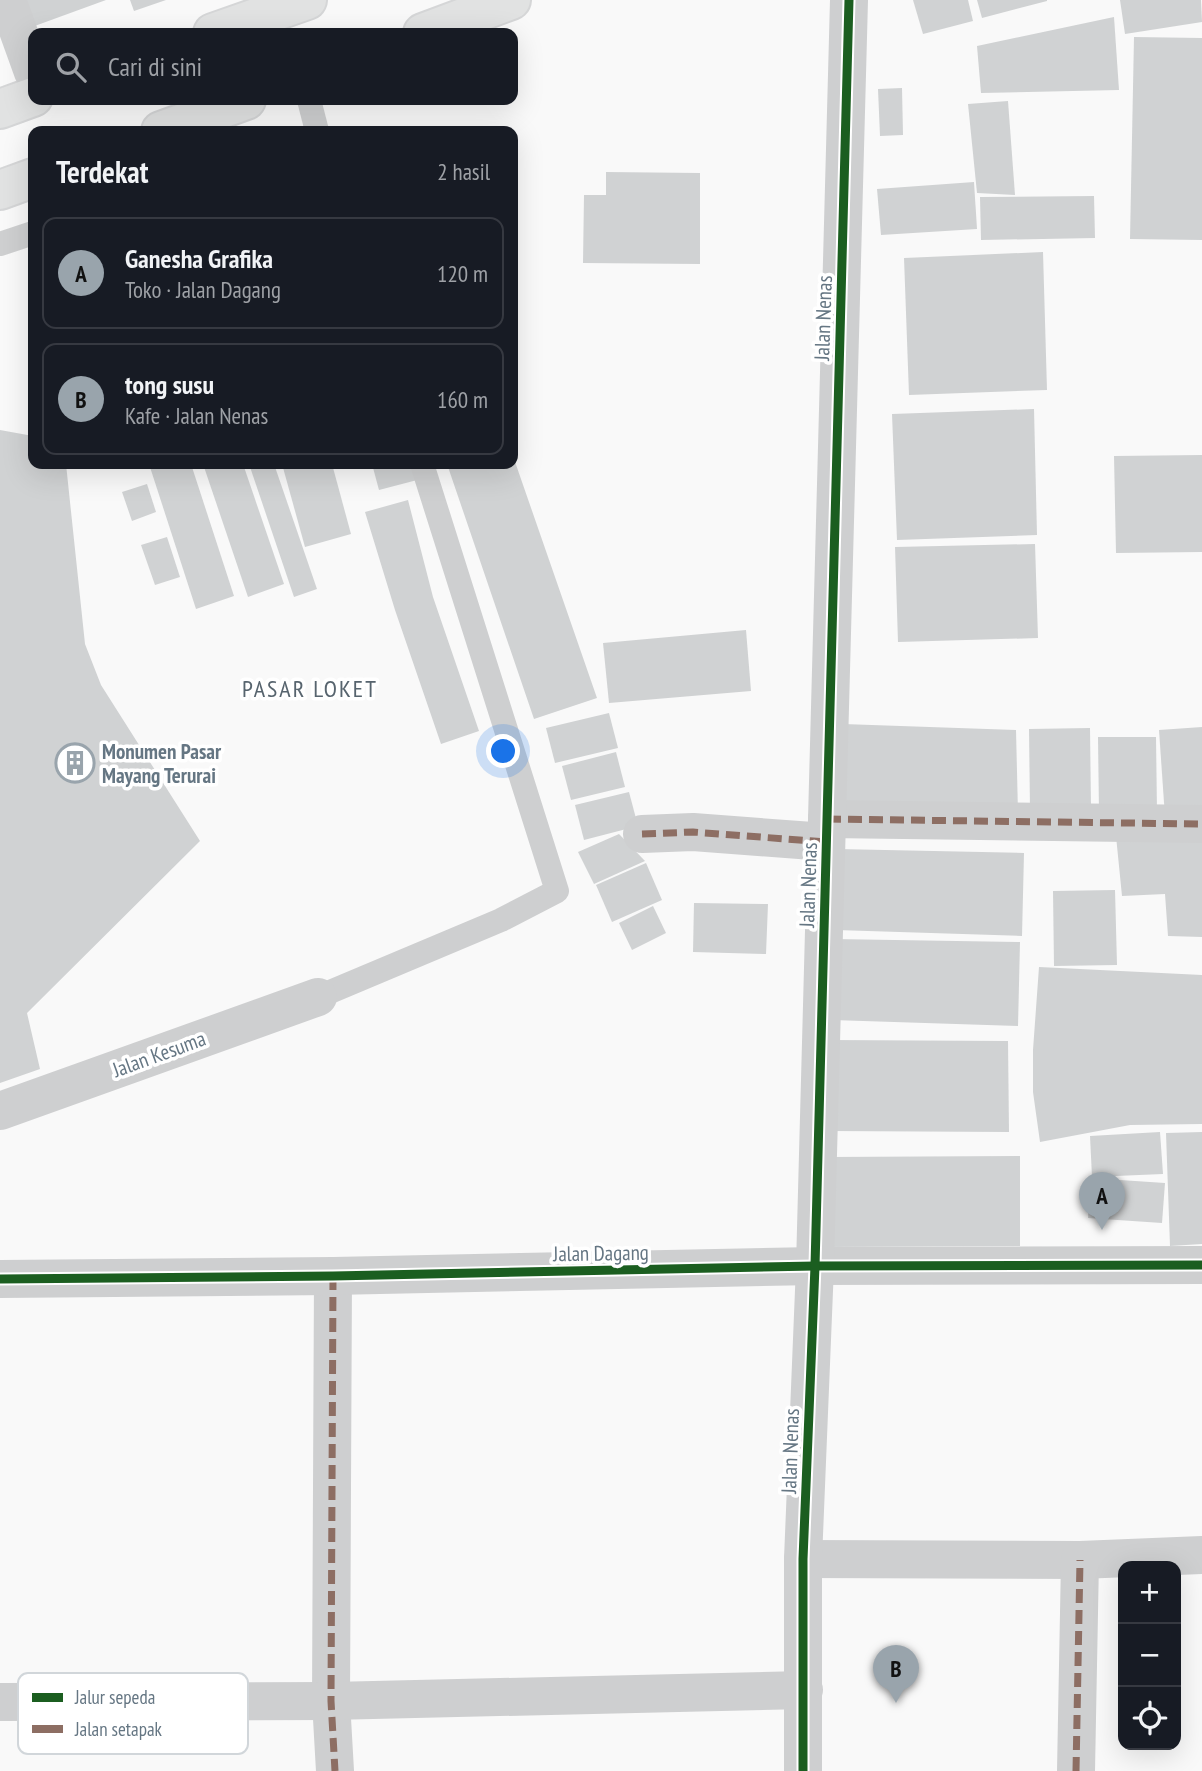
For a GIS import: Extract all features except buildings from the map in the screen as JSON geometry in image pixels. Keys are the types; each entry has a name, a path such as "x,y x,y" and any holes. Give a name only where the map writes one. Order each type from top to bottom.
{"main road":[{"path":"227,28 307,0"},
{"path":"436,28 511,0"},
{"path":"0,108 28,99"},
{"path":"175,126 232,105"},
{"path":"0,190 28,180"}],"street":[{"path":"7,0 28,58"},
{"name":"Jalan Nenas","path":"803,1771 803,1559 815,1266 849,0"},
{"path":"642,834 1202,824"},
{"name":"Jalan Kesuma","path":"0,1111 318,997"},
{"name":"Jalan Dagang","path":"0,1279 333,1276 815,1266 1202,1265"},
{"path":"333,1276 331,1701 335,1771"},
{"path":"803,1559 1080,1560 1202,1555"},
{"path":"1076,1771 1080,1560"},
{"path":"248,1701 804,1690"},
{"path":"0,1702 18,1702"}],"lane":[{"path":"310,105 316,126"},
{"path":"0,244 28,235"},
{"path":"318,997 501,920 557,891 424,469"}],"marked path":[{"path":"827,819 1202,824"},
{"path":"642,834 693,832 826,842"},
{"path":"333,1276 331,1701 335,1771"},
{"path":"1076,1771 1080,1560"}],"cycle path":[{"path":"803,1771 803,1559 815,1266 849,0"},
{"path":"0,1279 333,1276 815,1266 1202,1265"}],"place":[{"name":"Monumen Pasar Mayang Terurai","path":"75,763"},
{"name":"Ganesha Grafika","path":"1102,1230"},
{"name":"tong susu","path":"896,1703"}],"district":[{"name":"PASAR LOKET","path":"310,688"}]}
